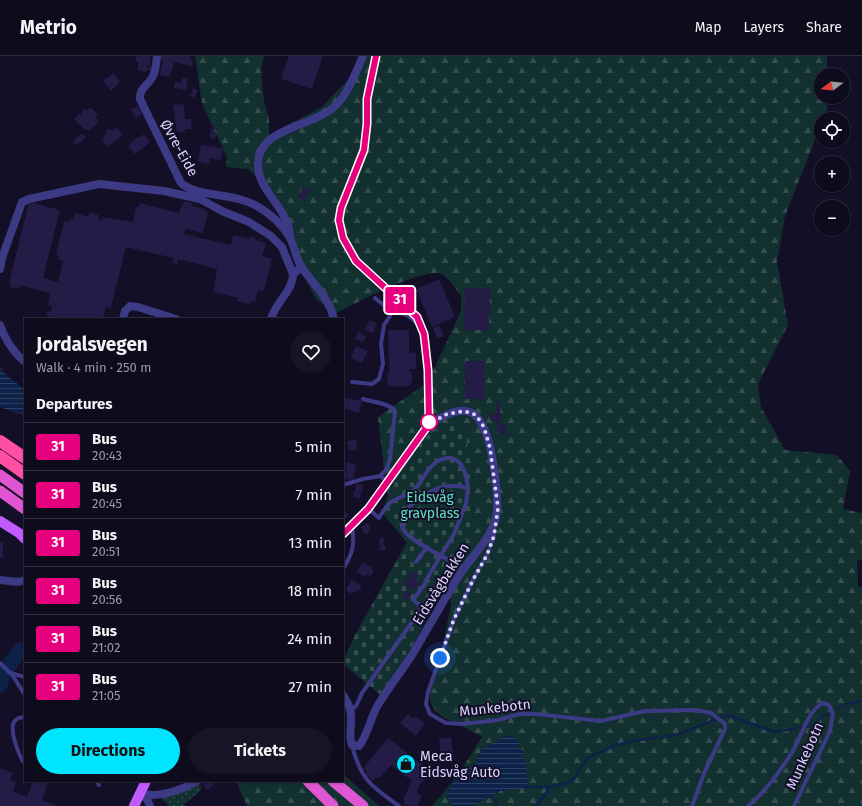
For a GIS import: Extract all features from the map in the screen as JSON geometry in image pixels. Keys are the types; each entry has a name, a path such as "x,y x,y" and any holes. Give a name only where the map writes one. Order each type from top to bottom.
{"highway":[{"path":"0,441 24,457"},
{"path":"0,456 24,473"},
{"path":"0,475 24,492"},
{"path":"0,491 24,508"},
{"path":"309,782 333,806"},
{"path":"334,782 362,806"}],"main road":[{"path":"0,521 24,538"},
{"path":"134,806 146,782"}],"street":[{"name":"Øvre-Eide","path":"157,56 153,78 139,95 149,121 181,183 194,190 235,198 251,203 274,218 290,239 302,267 327,300 334,318"},
{"name":"Øvre-Eide","path":"290,239 290,230 287,222 258,172 259,156 265,144 276,136 295,126 314,120 336,105 347,89 363,56"},
{"path":"344,533 368,509 389,482 429,424 428,370 424,334 417,317 356,261 343,238 339,220 341,208 364,150 367,124 367,99 376,56"},
{"path":"0,269 2,258 22,202 29,199 99,184 176,193 200,199 222,211 249,222 271,236 282,247 293,274 293,279 270,318"},
{"path":"293,274 302,267"},
{"path":"123,318 125,311 130,306 173,318"},
{"path":"0,325 5,339 18,356 24,361"},
{"name":"Eidsvågbakken","path":"352,745 359,746 364,740 370,720 378,705 408,661 429,628 445,598 464,568 485,540 495,522 498,508 490,448 484,427 476,415 464,411 447,414 429,424"},
{"path":"0,580 18,582 24,580"},
{"path":"344,698 347,708 349,739 352,745"},
{"path":"140,794 153,795 165,793 194,782"},
{"path":"140,794 147,799 150,806"}],"lane":[{"path":"375,298 388,309 407,315 421,327"},
{"path":"352,382 372,384 379,379 383,364 381,344 384,326 394,310"},
{"path":"344,485 380,476 386,470 390,459 395,411 394,408 363,399"},
{"path":"368,509 379,518 391,503 408,495 420,484 430,467 446,457 455,459 461,465 467,476 468,488 466,504 454,534 442,556 413,600 422,607"},
{"path":"380,476 389,482"},
{"path":"464,568 413,539 403,529 402,521 405,512 414,501 427,493 444,487 468,488"},
{"name":"Munkebotn","path":"495,522 494,536 487,555 454,619 428,692 426,704 430,714 446,723 463,724 498,720 519,714 536,714 600,721 645,711 696,710 713,714 725,724 725,729 705,771 692,806"},
{"path":"344,567 353,549 354,537 352,526"},
{"path":"416,562 427,547"},
{"path":"347,708 356,706 362,693 433,592"},
{"path":"2,665 10,672 24,693"},
{"path":"10,672 24,677"},
{"name":"Munkebotn","path":"748,806 776,775 792,753 817,706 823,703 829,705 833,714 830,731 794,806"},
{"path":"24,716 15,721 13,731 19,756 24,763"},
{"path":"352,745 355,760 362,774 375,789 399,806"}],"green space":[{"path":"195,56 264,56 261,70 264,102 269,118 269,135 322,107 355,72 362,56 827,56 827,68 814,68 814,104 827,104 827,109 826,112 814,112 814,143 785,216 777,262 788,325 758,384 761,407 785,450 837,455 850,471 843,509 862,513 862,559 857,561 858,587 862,587 862,806 474,806 486,797 487,799 500,791 521,753 525,752 481,750 476,763 459,773 482,737 439,714 432,705 430,696 432,686 446,648 444,640 451,605 448,569 469,537 472,521 474,487 466,436 455,424 446,424 418,442 410,453 387,495 378,417 428,382 461,311 461,295 444,275 433,273 421,275 389,287 336,313 316,299 297,263 277,205 263,183 248,169 226,167 227,157 202,104"},
{"name":"Eidsvåg gravplass","path":"446,424 455,424 466,436 474,487 472,521 469,537 448,569 448,576 434,606 384,698 344,665 344,659 355,635 407,542 382,513 392,486 408,455 422,439"},
{"path":"344,775 379,806 247,806 236,782 344,782"},
{"path":"457,776 446,794 454,806 432,806"},
{"path":"198,783 202,788 196,795 184,804 185,806 169,806 162,799 162,797"}],"water":[{"path":"0,367 3,372 24,389 24,414 16,413 0,407"},
{"path":"507,735 518,741 520,744 517,748 525,752 525,754 521,753 520,755 525,760 528,788 500,791 487,799 486,797 474,806 454,806 446,794 459,773 476,763 481,750"}],"building":[{"path":"136,56 150,56 150,65 152,66 151,71 147,70 146,72 137,70 139,62 135,61"},
{"path":"159,56 191,56 190,59 193,60 192,66 174,62 170,77 160,75 163,60 158,59"},
{"path":"289,56 323,56 312,89 281,79"},
{"path":"114,73 120,82 111,91 103,81"},
{"path":"182,78 188,79 186,90 174,88 175,82 181,83"},
{"path":"193,88 198,90 194,98 190,96"},
{"path":"184,104 185,119 191,119 192,129 185,129 185,132 177,133 173,105"},
{"path":"138,106 142,114 135,118 131,109"},
{"path":"90,107 98,114 95,117 99,121 89,131 86,129 85,130 74,119 79,114 80,116 84,108 87,110"},
{"path":"214,125 216,126 214,132 217,133 214,139 209,136"},
{"path":"116,127 123,135 108,147 102,139 107,132 106,131 109,129 111,131"},
{"path":"82,133 86,138 76,145 73,142"},
{"path":"144,134 150,142 135,154 128,146 137,137 138,138"},
{"path":"201,145 223,148 221,160 210,158 209,164 198,162"},
{"path":"303,187 310,191 304,201 298,197"},
{"path":"184,201 192,203 192,206 205,209 204,211 208,212 203,233 186,229 184,234 231,245 233,235 250,239 251,236 255,237 255,240 266,243 262,256 272,259 264,291 258,290 255,302 251,301 250,304 237,301 238,298 213,292 217,269 178,259 177,264 172,263 173,258 126,247 111,308 106,307 103,318 49,318 49,316 46,315 47,311 51,312 52,306 48,305 50,293 20,285 19,289 10,287 11,283 9,283 29,202 60,210 43,278 58,282 63,260 58,259 59,256 56,255 64,221 68,222 69,220 73,219 75,213 89,217 89,213 99,215 98,219 102,220 103,217 133,222 136,207 139,207 140,203 179,213 182,205 183,206"},
{"path":"439,279 455,317 432,327 416,289"},
{"path":"465,288 490,289 489,330 464,330"},
{"path":"369,320 377,323 373,333 365,330"},
{"path":"439,325 444,336 437,338 433,328"},
{"path":"388,330 409,330 409,353 416,352 416,369 410,369 410,372 412,372 412,383 409,383 409,386 388,386"},
{"path":"358,332 366,336 363,342 355,339"},
{"path":"356,346 368,351 362,363 351,358"},
{"path":"465,361 484,361 484,399 465,399"},
{"path":"345,398 362,401 359,413 344,408"},
{"path":"497,402 501,402 500,416 502,416 500,423 489,419 491,413 496,415"},
{"path":"504,423 507,433 499,435 496,425"},
{"path":"356,440 357,450 349,451 347,441"},
{"path":"347,462 356,465 353,481 344,478"},
{"path":"357,484 363,485 362,492 355,491"},
{"path":"354,491 361,493 360,499 353,497"},
{"path":"344,510 349,515 344,521"},
{"path":"368,523 371,529 368,531 369,533 365,535 361,527"},
{"path":"381,537 385,538 383,545 386,547 385,551 379,549 381,545 378,545"},
{"path":"0,542 3,542 3,558 0,557"},
{"path":"363,562 372,567 371,569 374,571 371,576 367,574 366,577 357,572"},
{"path":"413,571 419,575 415,580 420,583 415,590 410,587 409,590 404,584"},
{"path":"352,580 362,586 358,592 352,592 351,594 345,590"},
{"path":"406,590 412,594 408,600 402,596"},
{"path":"408,714 414,719 416,716 425,724 416,736 400,723"},
{"path":"451,737 454,760 442,762 439,739"},
{"path":"388,738 431,772 419,786 417,793 422,796 417,806 403,805 405,801 403,800 412,781 391,765 380,778 376,777 373,781 366,774 367,772 364,769 365,766"},
{"path":"0,768 13,773 10,780 16,782 13,792 27,797 33,782 48,782 42,800 58,806 0,806"},
{"path":"208,782 212,782 214,785 207,790 203,785"}],"waterway":[{"path":"0,685 4,673 20,650"},
{"path":"836,709 846,704 862,701"},
{"path":"535,806 538,804 549,787 564,784 574,779 586,759 615,745 676,735 727,715 775,732 814,725 821,717 828,713"},
{"path":"528,787 549,787"},
{"path":"492,797 497,806"}],"bus line":[{"name":"31","path":"344,533 368,509 389,482 429,424 428,370 424,334 417,317 356,261 343,238 339,220 341,208 364,150 367,124 367,99 376,56"}],"place":[{"name":"Meca Eidsvåg Auto","path":"406,764"}],"route":[{"path":"429,422 429,424 447,414 464,411 476,415 484,427 490,448 498,508 494,536 487,555 454,619 440,658"}]}
